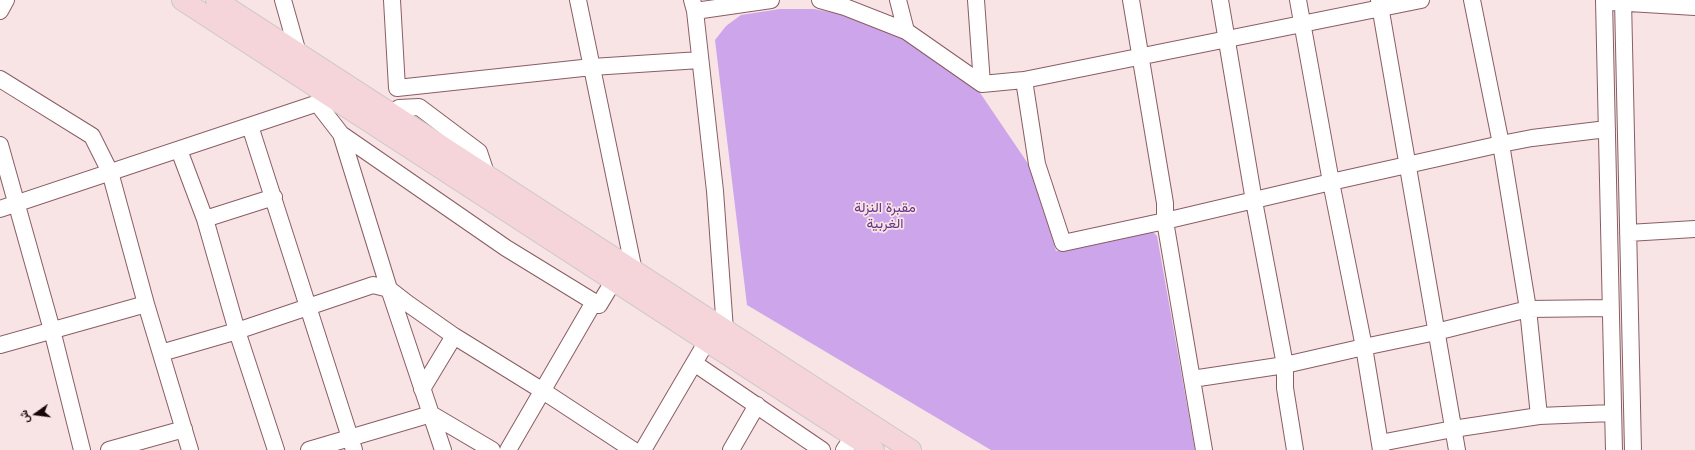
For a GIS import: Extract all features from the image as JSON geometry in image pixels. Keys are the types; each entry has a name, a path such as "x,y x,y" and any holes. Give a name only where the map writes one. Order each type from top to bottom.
{"main road":[{"path":"182,0 325,101 614,280 707,341 848,443 874,450"},
{"path":"216,0 298,53 395,111 487,176 911,450"}],"street":[{"path":"0,11 6,0"},
{"path":"283,0 298,53"},
{"path":"392,0 396,88 395,111"},
{"path":"578,0 634,271"},
{"path":"726,330 715,191 694,6 771,0"},
{"path":"820,0 845,7 906,31 982,84 1024,80 1302,24 1380,4 1421,0"},
{"path":"898,0 906,31"},
{"path":"976,0 982,84"},
{"path":"1131,0 1166,203 1165,222 1204,450"},
{"path":"1220,0 1254,201 1285,365 1285,388 1295,450"},
{"path":"1298,0 1331,182 1364,346 1380,447 1453,428 1539,416 1612,413"},
{"path":"1472,0 1501,144 1528,309 1539,416"},
{"path":"1614,450 1604,1 1623,1 1695,7"},
{"path":"1623,1 1633,450"},
{"path":"1380,4 1457,450"},
{"path":"396,88 592,68 700,60"},
{"path":"0,79 92,136 110,172 146,304 190,450"},
{"path":"1024,80 1037,164 1063,243 1165,222 1407,164 1501,144 1532,138 1607,129"},
{"path":"0,209 325,101 341,134 389,289 443,450"},
{"path":"250,126 352,443"},
{"path":"341,134 506,248 599,305 614,280"},
{"path":"0,145 52,330 82,450"},
{"path":"179,150 205,219 237,331 276,450"},
{"path":"205,219 274,197"},
{"path":"1628,233 1695,229"},
{"path":"161,353 237,331 374,285 389,289 454,336 543,391 633,450"},
{"path":"508,450 594,302"},
{"path":"0,345 146,304"},
{"path":"1192,379 1285,365 1364,346 1436,332 1528,309 1610,308"},
{"path":"422,389 454,336"},
{"path":"642,450 707,341"},
{"path":"694,363 822,450"},
{"path":"731,450 757,405"},
{"path":"309,450 352,443 431,414"},
{"path":"431,414 492,450"},
{"path":"848,443 864,419"},
{"path":"109,450 184,429"}],"green space":[{"name":"مقبرة النزلة الغربية","path":"780,9 814,9 851,16 898,35 970,78 1033,171 1056,251 1152,231 1157,236 1195,450 991,450 747,305 715,40 726,26 741,15"}]}
